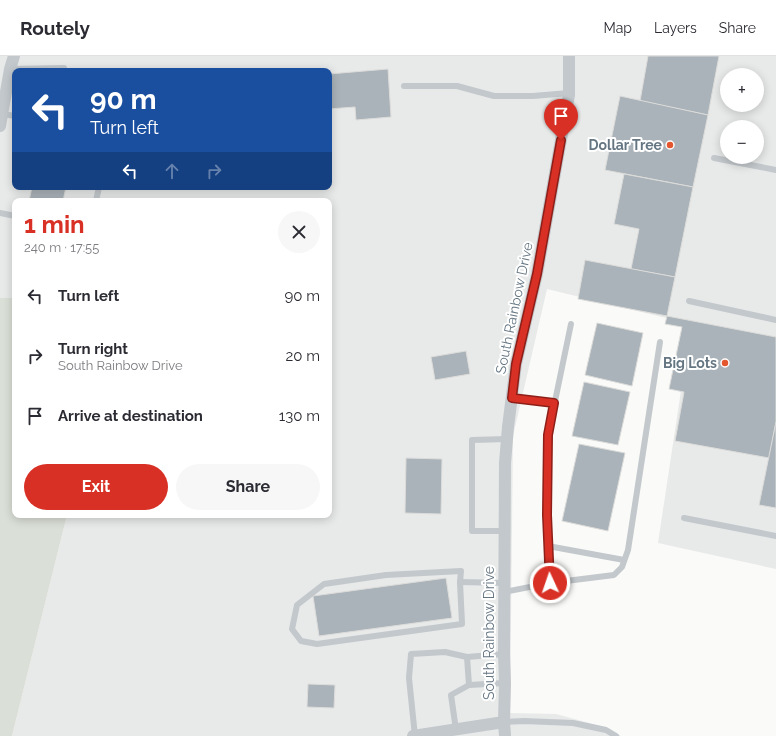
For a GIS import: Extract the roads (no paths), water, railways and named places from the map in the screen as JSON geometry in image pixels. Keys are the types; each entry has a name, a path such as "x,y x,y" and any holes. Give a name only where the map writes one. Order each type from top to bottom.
{"street":[{"path":"1,120 10,69 14,56"},
{"name":"South Rainbow Drive","path":"505,736 504,463 516,364 538,266 569,93 568,56"},
{"path":"414,736 504,722"}],"lane":[{"path":"404,86 457,86 494,96 533,96 569,93"},
{"path":"1,120 12,117"},
{"path":"714,158 776,170"},
{"path":"0,213 12,215"},
{"path":"688,301 776,320"},
{"path":"550,583 547,515 548,435 571,324"},
{"path":"460,582 504,588 614,575 622,567 628,550 660,342"},
{"path":"512,398 554,403"},
{"path":"504,531 472,531 472,440 507,439"},
{"path":"684,518 776,536"},
{"path":"548,546 624,560"},
{"path":"461,571 460,582 462,624 317,644 301,641 292,629 298,605 324,584 386,575 461,571"},
{"path":"414,736 409,678 411,654 445,652 467,657 504,654"},
{"path":"467,657 469,685"},
{"path":"456,730 451,695 469,685 505,683"},
{"path":"504,722 524,721 574,723 606,730 616,736"}],"place":[{"name":"Dollar Tree","path":"670,145"},
{"name":"Big Lots","path":"725,363"}]}
